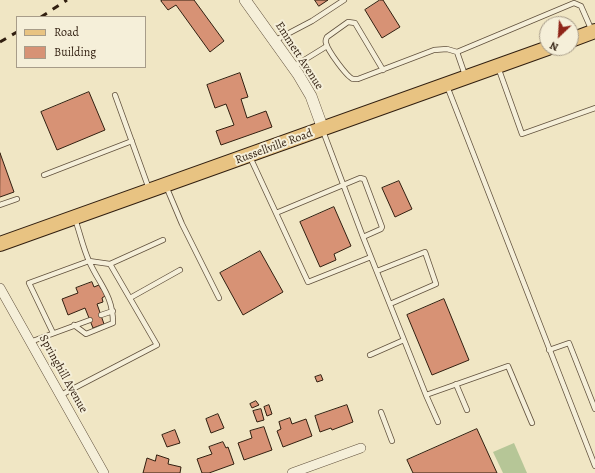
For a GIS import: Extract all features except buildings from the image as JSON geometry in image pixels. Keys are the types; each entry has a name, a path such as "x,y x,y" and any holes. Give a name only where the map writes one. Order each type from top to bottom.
{"main road":[{"path":"579,37 594,32"},
{"name":"Russellville Road","path":"0,244 539,51"}],"street":[{"name":"Emmett Avenue","path":"245,0 293,67 311,96 322,129"},
{"name":"Springhill Avenue","path":"1,292 61,395 104,473"},
{"path":"298,472 361,448"}],"lane":[{"path":"274,40 312,21 344,0"},
{"path":"383,70 357,26 352,22 348,22 330,34 326,40 328,46 350,78 358,79 383,70 434,50 447,49 456,52 574,3 581,6 594,32"},
{"path":"293,67 328,46"},
{"path":"456,52 466,78"},
{"path":"498,66 522,134 595,108"},
{"path":"446,85 595,466"},
{"path":"115,95 150,191"},
{"path":"322,129 363,237 438,422"},
{"path":"44,175 132,141"},
{"path":"249,156 307,281 310,282 371,257"},
{"path":"276,213 360,178 364,179 382,227 381,229 363,237"},
{"path":"166,185 182,224 220,298"},
{"path":"0,205 17,199"},
{"path":"74,325 86,334 113,323 113,311 106,290 89,261 75,218"},
{"path":"53,333 29,284 89,261 110,264 163,240"},
{"path":"377,271 425,252 436,284 390,304"},
{"path":"61,395 157,346 110,264"},
{"path":"130,298 180,270"},
{"path":"101,315 113,311"},
{"path":"30,342 90,320"},
{"path":"370,355 404,340"},
{"path":"549,350 569,342 595,409"},
{"path":"426,395 508,366 532,423"},
{"path":"456,384 467,410"},
{"path":"381,412 392,441"}],"green space":[{"path":"514,443 527,473 503,473 493,452"}],"railway":[{"path":"43,16 67,0"},
{"path":"0,42 16,33"}]}
